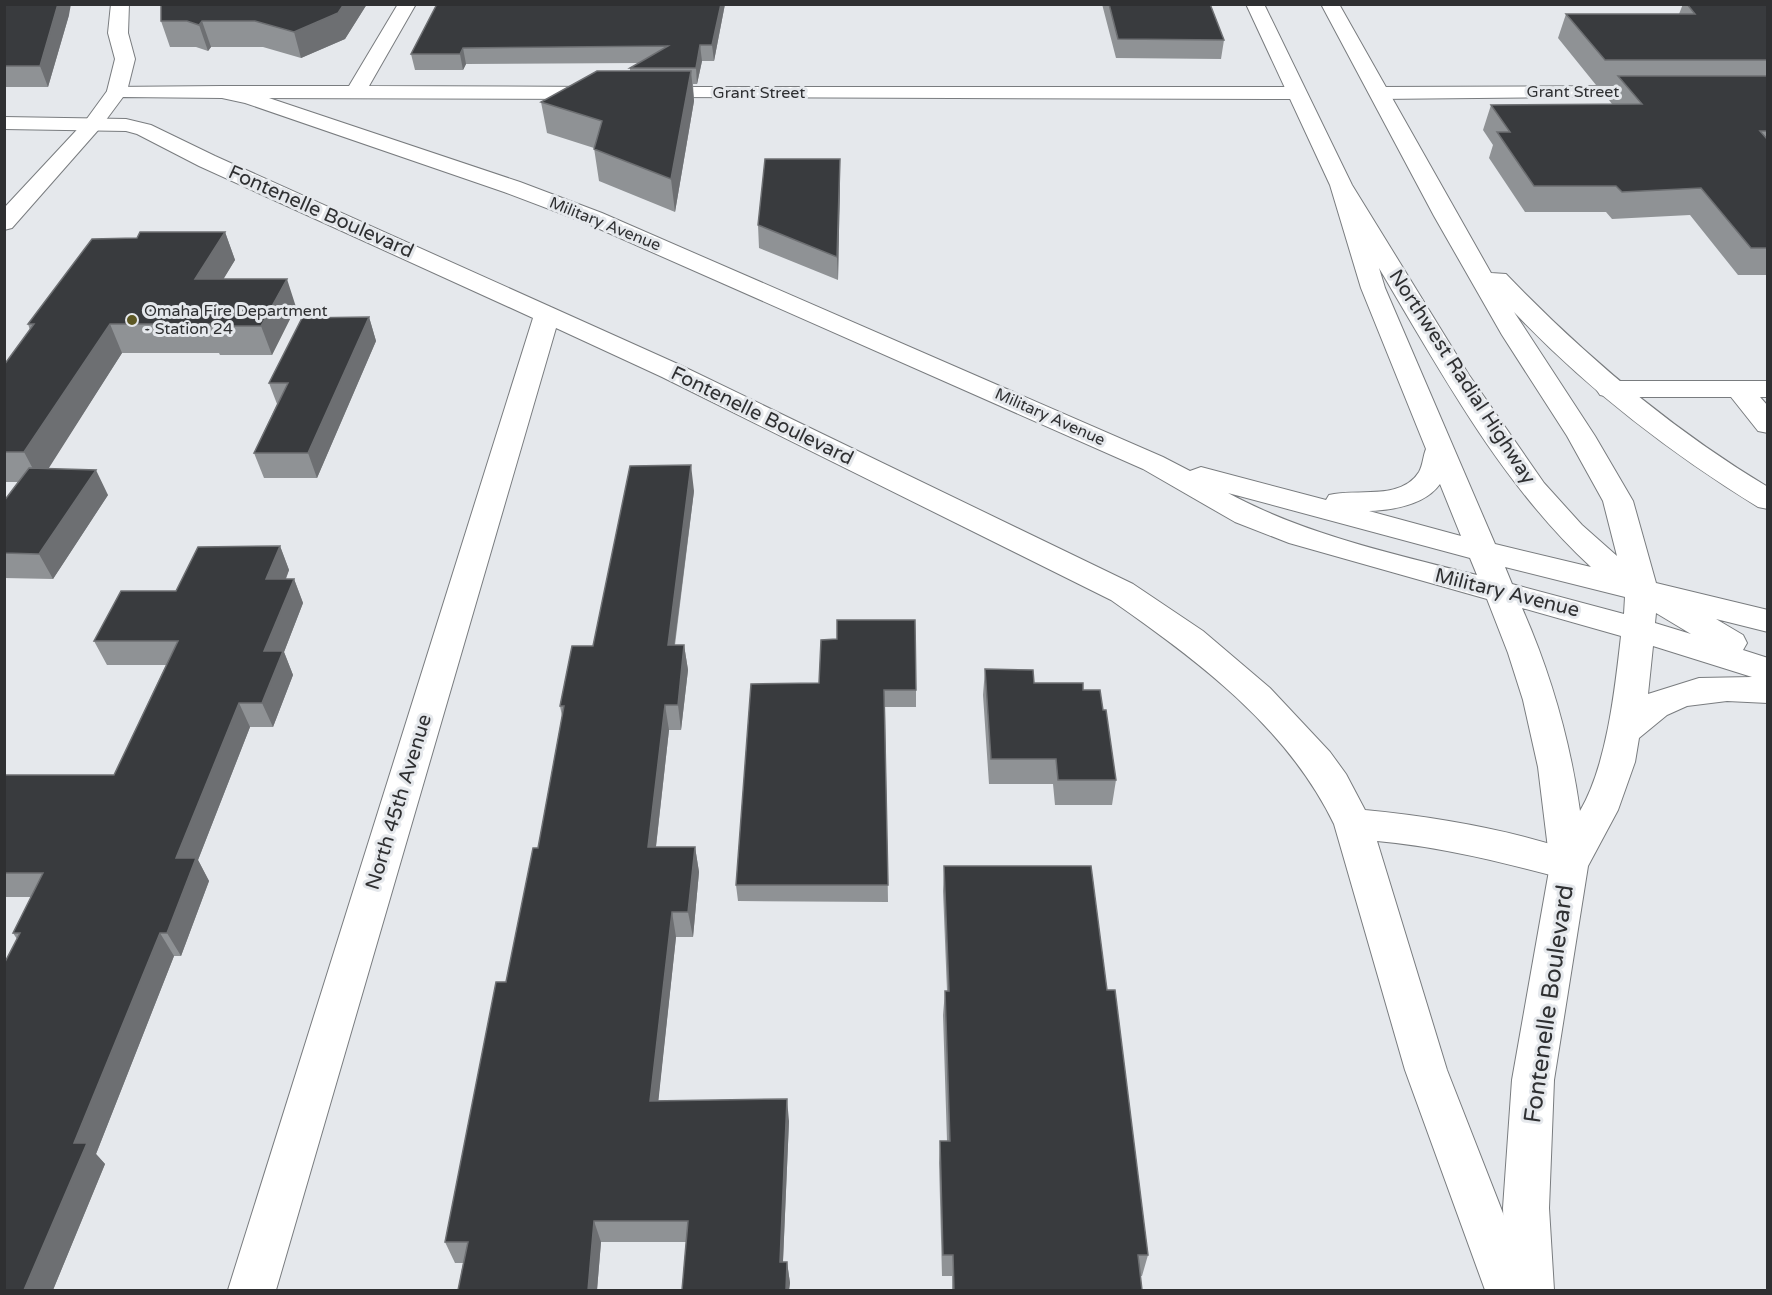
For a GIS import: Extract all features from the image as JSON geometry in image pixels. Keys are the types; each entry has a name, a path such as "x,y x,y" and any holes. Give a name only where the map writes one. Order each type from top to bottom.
{"main road":[{"path":"4,223 93,124 117,91 126,59 120,47 118,33 120,4"},
{"path":"355,93 407,4"},
{"name":"Northwest Radial Highway","path":"1255,4 1295,93 1341,185 1456,375 1534,490 1571,532 1604,562 1642,591 1699,626 1767,662"},
{"path":"1330,4 1446,216 1515,335 1581,436 1617,501 1642,591 1640,629 1617,762 1600,810 1569,865"},
{"name":"Military Avenue","path":"117,91 222,92 250,98 328,123 594,218 1153,463 1246,514 1300,536 1640,629 1767,670"},
{"name":"Grant Street","path":"222,92 1295,93"},
{"name":"Grant Street","path":"1379,93 1673,92"},
{"path":"4,123 93,124"},
{"name":"Fontenelle Boulevard","path":"93,124 144,129 207,161 671,371 1122,592 1191,639 1258,697 1317,762 1333,784 1353,824 1426,1070 1509,1290"},
{"path":"1341,185 1372,288 1525,653 1540,700 1556,767 1569,865"},
{"path":"1446,216 1476,256 1562,348 1610,389 1686,446 1767,500"},
{"name":"North 45th Avenue","path":"252,1290 547,314"},
{"path":"1610,389 1767,389"},
{"path":"1739,389 1767,426"},
{"path":"1290,499 1357,502 1385,500 1410,493 1425,484 1434,472 1439,450"},
{"name":"Military Avenue","path":"1153,463 1481,551 1767,621"},
{"path":"1623,732 1659,703 1682,695 1716,688 1767,691"},
{"name":"Fontenelle Boulevard","path":"1353,824 1418,830 1485,843 1569,865 1533,1080 1526,1208 1530,1290"}],"building":[{"path":"4,4 58,4 40,66 4,66"},
{"path":"161,4 344,4 338,13 294,32 255,21 202,21 199,25 187,21 161,21"},
{"path":"437,4 721,4 712,45 700,45 696,68 630,68 668,46 463,48 460,54 411,54"},
{"path":"1109,4 1210,4 1224,40 1118,39"},
{"path":"1687,4 1767,4 1767,60 1605,60 1566,14 1695,14"},
{"path":"597,71 691,71 671,179 594,149 602,121 541,102"},
{"path":"1618,76 1767,76 1767,131 1760,131 1767,139 1767,248 1751,248 1701,188 1622,192 1616,186 1534,186 1497,132 1510,132 1491,105 1642,104"},
{"path":"765,159 840,159 837,257 758,225"},
{"path":"140,232 225,232 195,279 287,279 261,326 110,324 24,452 4,452 4,365 34,324 28,324 92,239 137,238"},
{"path":"369,317 308,453 254,453 288,383 269,383 302,318"},
{"path":"691,465 668,645 684,645 678,705 665,705 648,847 695,847 688,912 672,912 650,1101 787,1099 780,1262 787,1262 786,1290 682,1290 688,1221 594,1221 588,1290 458,1290 468,1242 445,1242 496,982 506,982 533,848 538,848 564,706 560,706 572,646 593,646 630,466"},
{"path":"29,468 96,470 39,554 4,553 4,501"},
{"path":"280,546 266,579 294,579 264,651 283,651 262,703 239,703 176,858 196,858 167,933 160,933 74,1143 87,1143 24,1290 4,1290 4,964 20,933 13,933 43,873 4,873 4,775 114,775 178,641 94,641 121,591 176,591 198,547"},
{"path":"837,620 915,620 916,690 884,690 888,885 736,885 751,684 819,683 821,640 837,639"},
{"path":"985,669 1033,670 1034,683 1083,683 1083,690 1100,690 1103,710 1106,710 1116,780 1058,780 1056,759 991,759"},
{"path":"944,866 1091,866 1107,990 1115,990 1148,1255 1138,1255 1142,1290 954,1290 953,1255 943,1255 940,1141 950,1141 945,991 949,991"}],"place":[{"name":"Omaha Fire Department - Station 24","path":"132,320"}]}
